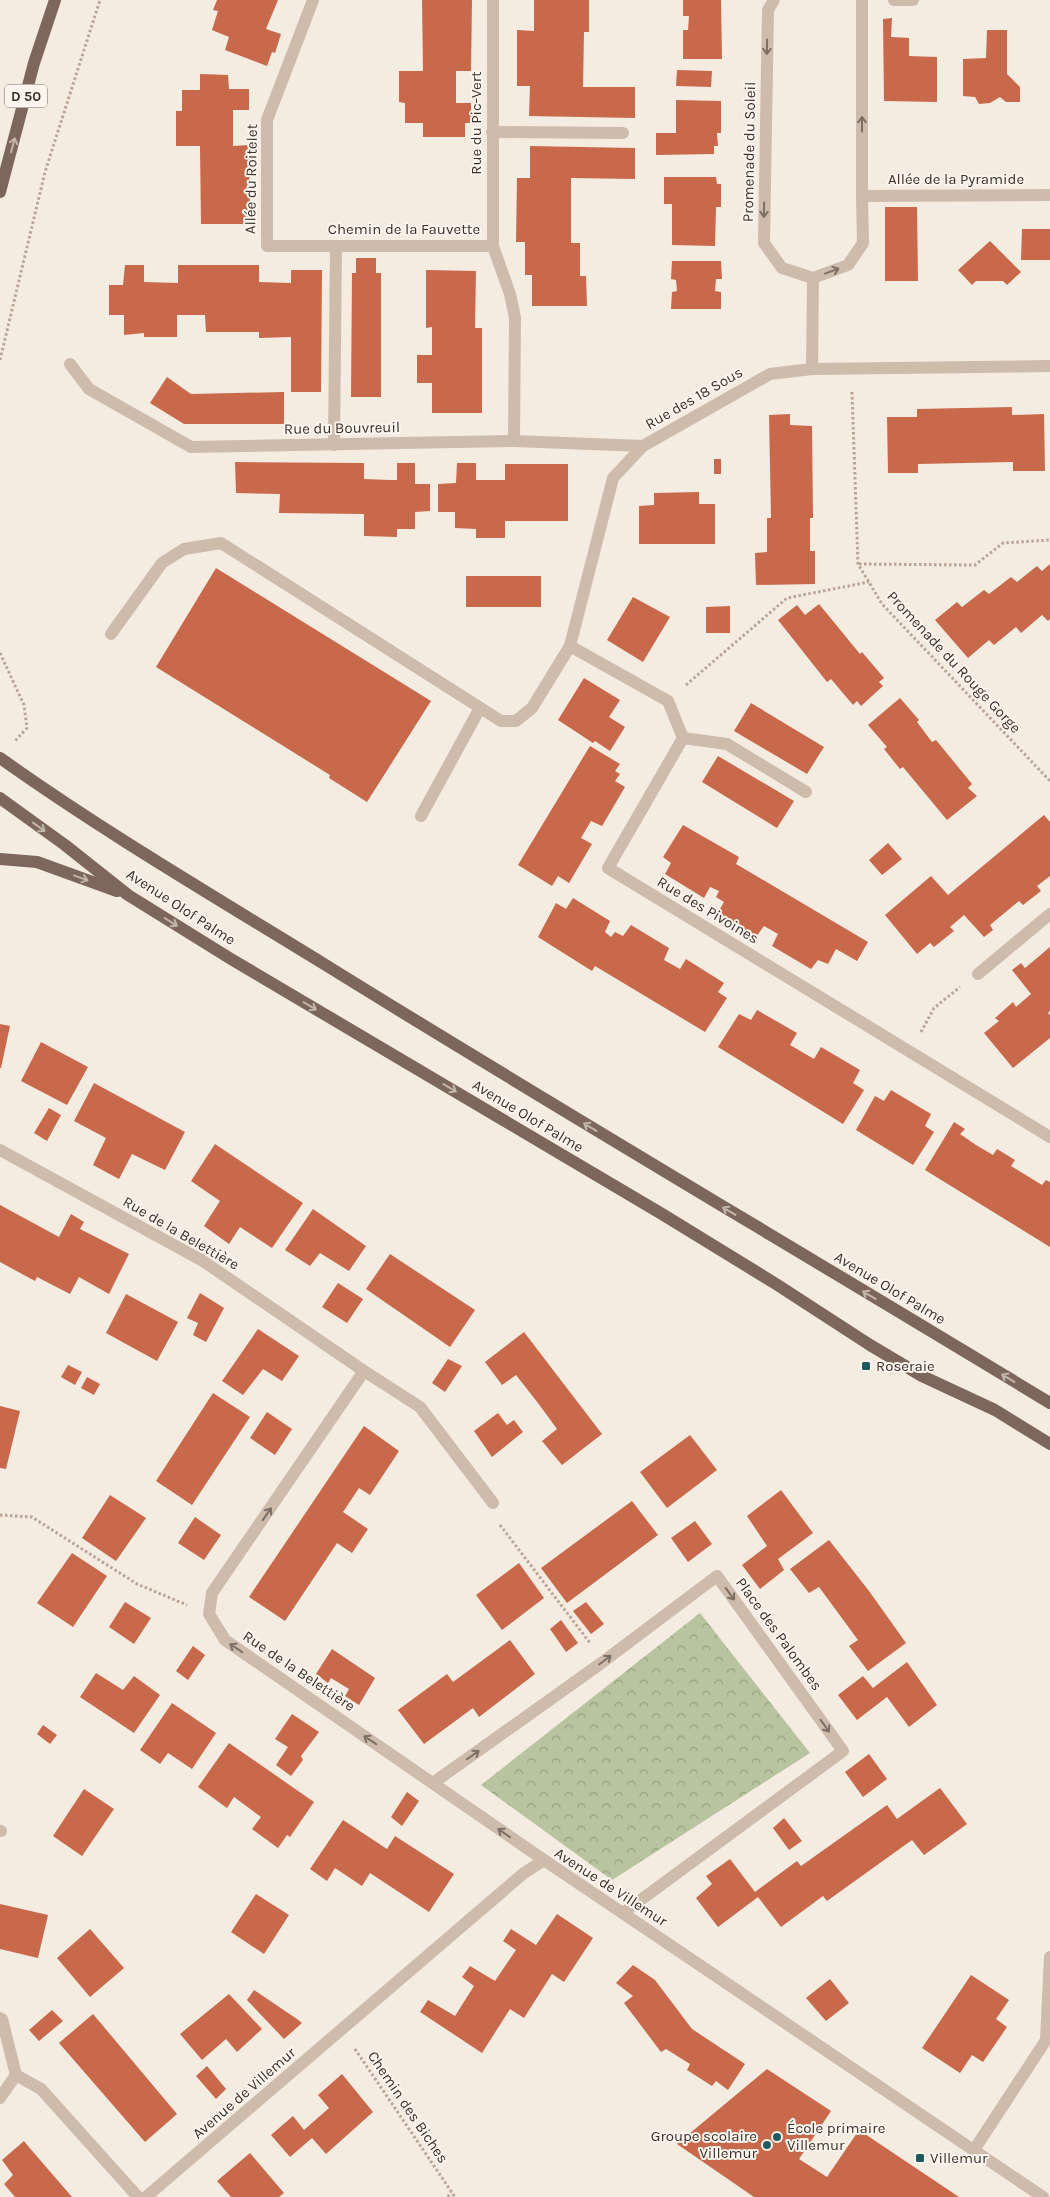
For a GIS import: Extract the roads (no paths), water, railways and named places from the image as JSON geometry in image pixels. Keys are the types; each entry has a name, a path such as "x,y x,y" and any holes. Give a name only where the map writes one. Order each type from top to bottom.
{"main road":[{"name":"D 50","path":"0,192 34,63 55,0"},
{"name":"Avenue Olof Palme","path":"0,758 82,814 386,1002 789,1248 1050,1403"},
{"name":"Avenue Olof Palme","path":"0,798 65,845 128,895 231,959 662,1214 922,1376 995,1410 1050,1444"},
{"path":"0,859 37,862 128,895"}],"street":[{"name":"Allée du Roitelet","path":"267,246 267,120 313,0"},
{"name":"Rue du Pic-Vert","path":"493,0 493,246"},
{"name":"Promenade du Soleil","path":"774,0 768,10 764,244 782,268 813,278"},
{"path":"812,369 813,278 848,265 864,244 862,196 862,0"},
{"path":"894,0 913,0"},
{"path":"492,132 623,133"},
{"name":"Allée de la Pyramide","path":"862,196 1050,195"},
{"name":"Chemin de la Fauvette","path":"267,246 493,246 510,294 515,318 514,441"},
{"path":"334,445 336,246"},
{"name":"Rue du Bouvreuil","path":"70,364 89,388 191,447 514,441 643,446"},
{"name":"Rue des 18 Sous","path":"480,708 501,721 516,721 532,708 570,646 613,478 643,446 770,374 812,369 1050,366"},
{"path":"111,634 162,563 184,549 221,543 480,708 421,816"},
{"path":"570,646 668,700 683,738 727,744 806,792"},
{"name":"Rue des Pivoines","path":"683,738 608,868 1050,1137"},
{"path":"978,974 1050,914"},
{"name":"Rue de la Belettière","path":"0,1150 203,1261 420,1407 493,1503"},
{"name":"Rue de la Belettière","path":"364,1371 212,1593 208,1614 225,1640 544,1860"},
{"name":"Place des Palombes","path":"433,1783 600,1664 717,1576 843,1751 623,1913"},
{"name":"Avenue de Villemur","path":"152,2195 524,1873 544,1860 1043,2197"},
{"path":"974,2150 1046,2040 1050,1957"},
{"path":"0,2018 2,2019 16,2075 41,2089 138,2197"},
{"path":"0,2098 16,2075"}],"place":[{"name":"Roseraie","path":"866,1366"},
{"name":"École primaire Villemur","path":"777,2137"},
{"name":"Groupe scolaire Villemur","path":"767,2145"},
{"name":"Villemur","path":"920,2158"}]}
